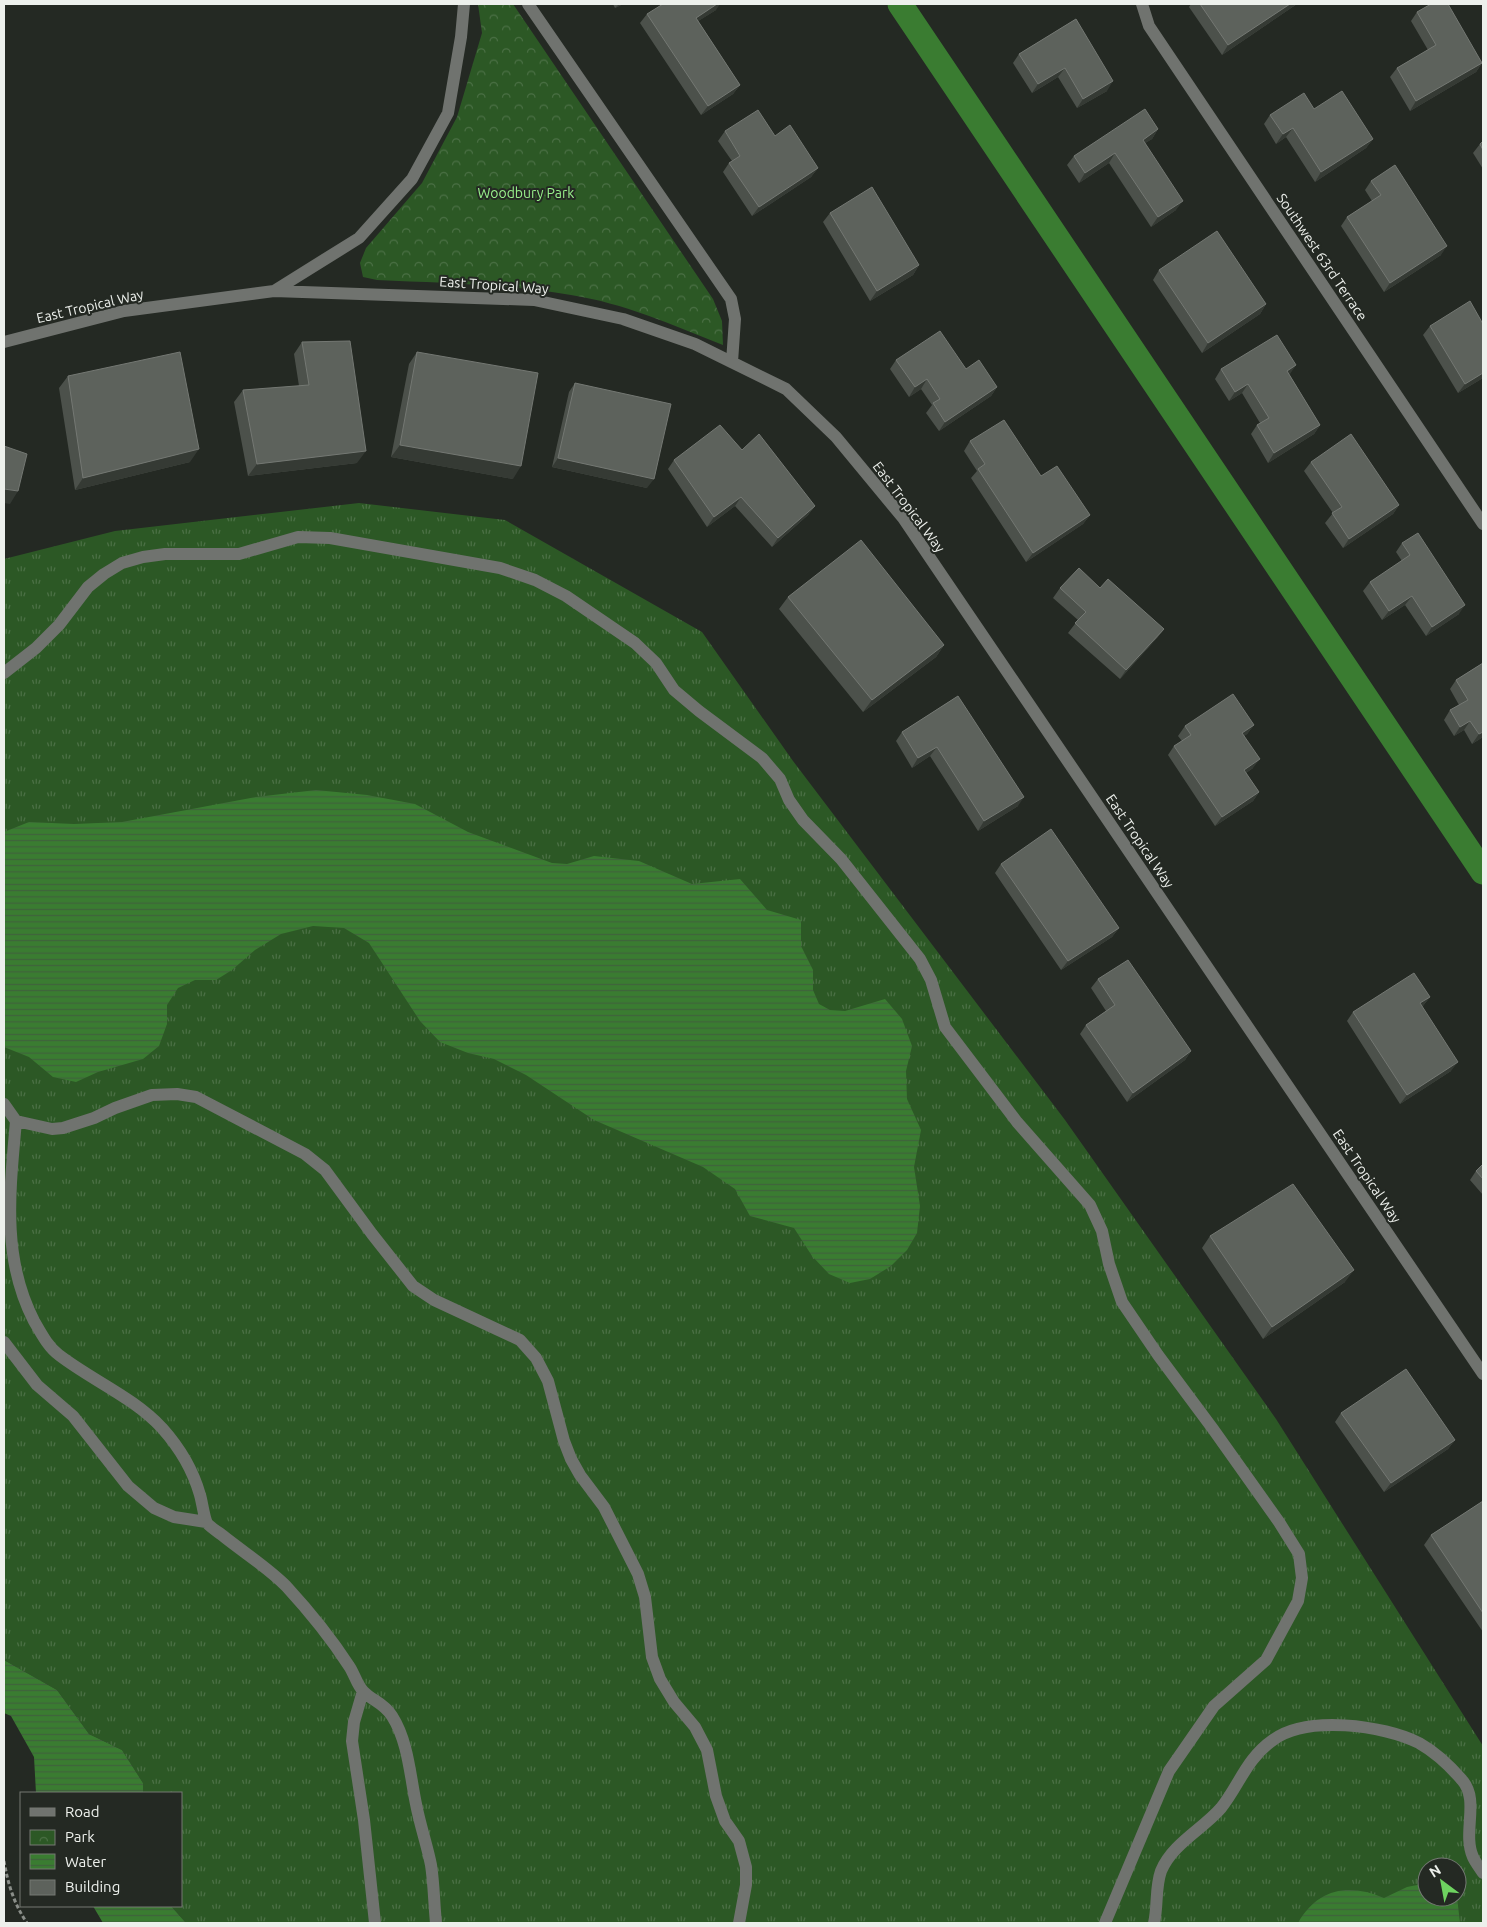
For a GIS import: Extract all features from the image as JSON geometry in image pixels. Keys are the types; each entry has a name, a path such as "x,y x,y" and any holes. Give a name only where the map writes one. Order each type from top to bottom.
{"street":[{"name":"East Tropical Way","path":"274,291 359,238 412,179 448,113 461,37 464,4"},
{"path":"528,4 731,299 735,319 732,362"},
{"name":"Southwest 63rd Terrace","path":"1142,4 1149,26 1483,524"},
{"name":"East Tropical Way","path":"4,342 124,311 274,291 534,300 623,319 695,344 786,389 836,437 903,518 1483,1374"},
{"path":"4,673 36,648 59,625 88,588 104,574 122,563 143,557 165,554 239,554 298,538 330,538 500,568 536,580 566,596 635,643 656,663 674,690 762,758 780,779 789,800 804,820 841,858 920,959 931,980 945,1027 1017,1122 1090,1205 1102,1232 1109,1264 1122,1302 1279,1522 1298,1554 1302,1578 1298,1601 1266,1660 1214,1706 1169,1771 1105,1923"},
{"path":"16,1121 52,1129 63,1128 152,1095 177,1094 196,1097 304,1154 325,1170 413,1286 434,1300 520,1340 536,1358 548,1381 564,1441 571,1459 580,1475 604,1507 638,1574 645,1596 652,1657 660,1679 674,1702 694,1727 707,1750 716,1796 725,1821 739,1841 746,1867 746,1885 739,1923"},
{"path":"4,1104 16,1121 12,1168 11,1250 18,1282 29,1311 47,1343 57,1354 141,1409 174,1442 187,1463 199,1490 206,1522"},
{"path":"4,1342 37,1385 73,1416 128,1486 154,1508 174,1518 206,1522 242,1552 276,1576 303,1604 349,1666 362,1691 379,1702 392,1715 402,1738 418,1817 431,1866 436,1923"},
{"path":"362,1691 354,1722 352,1741 364,1820 375,1923"},
{"path":"1154,1923 1158,1883 1162,1869 1174,1852 1221,1808 1245,1769 1258,1753 1274,1739 1293,1729 1315,1725 1351,1725 1382,1730 1419,1743 1443,1760 1464,1782 1470,1796 1469,1839 1472,1856 1483,1873"}],"path":[{"path":"4,1861 9,1887 19,1911 27,1923"}],"green space":[{"name":"Woodbury Park","path":"478,4 513,4 713,299 722,321 723,345 629,309 590,299 523,288 377,280 363,277 360,263 366,248 422,183 457,117 482,33"},
{"path":"359,503 505,520 702,632 793,761 1065,1120 1276,1419 1483,1746 1483,1923 186,1923 172,1907 182,1907 182,1792 143,1792 143,1783 122,1750 89,1734 57,1690 4,1660 4,559 115,531"}],"water":[{"path":"316,790 367,795 415,804 468,832 552,863 567,864 594,856 639,861 692,884 740,879 767,910 801,920 801,946 813,970 813,990 819,1004 830,1010 845,1011 885,999 902,1019 912,1046 906,1071 907,1099 921,1130 914,1167 920,1206 917,1233 907,1250 891,1266 870,1279 850,1283 829,1274 812,1256 794,1228 750,1216 735,1189 703,1167 594,1120 526,1075 494,1059 468,1053 440,1042 420,1021 369,943 344,928 313,926 281,934 255,950 232,970 216,980 195,980 178,988 167,1005 167,1024 159,1046 143,1059 98,1072 76,1082 53,1077 29,1057 4,1047 4,832 29,822 74,824 122,822 256,797"},
{"path":"4,1660 57,1690 89,1734 122,1750 143,1783 143,1792 36,1792 34,1757 11,1716 4,1713"},
{"path":"1417,1885 1417,1907 1458,1907 1460,1923 1298,1923 1315,1902 1335,1892 1359,1891 1384,1898 1407,1887"},
{"path":"94,1907 172,1907 186,1923 103,1923"}],"building":[{"path":"663,4 717,4 696,18 740,85 708,106 647,14"},
{"path":"1200,4 1290,4 1228,45"},
{"path":"1431,4 1448,4 1482,63 1416,101 1397,68 1436,45 1417,12"},
{"path":"1076,19 1113,81 1083,99 1065,68 1038,84 1019,54"},
{"path":"1342,91 1373,139 1321,172 1293,128 1283,134 1270,115 1304,93 1314,109"},
{"path":"1145,109 1158,129 1143,140 1183,201 1158,217 1115,153 1085,173 1074,156"},
{"path":"758,110 775,136 790,125 818,168 759,207 729,163 740,156 725,131"},
{"path":"1395,165 1447,246 1390,283 1347,217 1381,195 1371,181"},
{"path":"872,187 919,265 877,291 830,213"},
{"path":"1217,231 1266,304 1208,343 1159,270"},
{"path":"1470,301 1483,324 1483,373 1465,384 1430,326"},
{"path":"940,331 966,369 979,360 997,387 945,422 933,403 940,399 927,379 915,387 896,360"},
{"path":"1277,335 1296,365 1287,371 1320,425 1274,453 1257,425 1269,418 1248,384 1235,392 1221,369"},
{"path":"350,341 366,451 257,464 243,390 309,385 302,342"},
{"path":"180,352 199,449 83,478 68,376"},
{"path":"417,352 538,373 521,466 400,445"},
{"path":"575,383 671,404 654,479 558,458"},
{"path":"1004,420 1041,476 1057,466 1090,515 1033,553 978,469 985,464 970,441"},
{"path":"720,425 742,450 759,434 815,506 778,538 741,497 714,517 674,460"},
{"path":"1351,434 1399,505 1349,539 1332,513 1342,507 1311,462"},
{"path":"4,446 27,454 18,491 4,489"},
{"path":"1418,533 1465,605 1432,627 1412,596 1389,611 1370,582 1410,555 1402,543"},
{"path":"861,540 944,645 872,700 788,597"},
{"path":"1079,568 1100,588 1108,579 1164,629 1126,670 1075,623 1086,612 1060,588"},
{"path":"1483,663 1483,732 1479,734 1470,721 1460,727 1450,710 1468,700 1456,680"},
{"path":"1233,694 1254,725 1242,733 1260,759 1244,770 1259,792 1222,817 1174,746 1191,735 1185,726"},
{"path":"958,696 1024,797 984,821 937,747 918,758 902,732"},
{"path":"1051,829 1119,928 1068,961 1001,864"},
{"path":"1128,960 1191,1051 1133,1093 1086,1025 1115,1005 1098,979"},
{"path":"1414,973 1430,997 1420,1003 1458,1062 1407,1095 1353,1012"},
{"path":"1483,1164 1483,1179 1476,1171"},
{"path":"1293,1184 1354,1270 1272,1327 1210,1236"},
{"path":"1406,1369 1455,1440 1391,1483 1341,1413"},
{"path":"1483,1501 1483,1613 1431,1535"}],"waterway":[{"path":"900,4 1483,872"}]}
